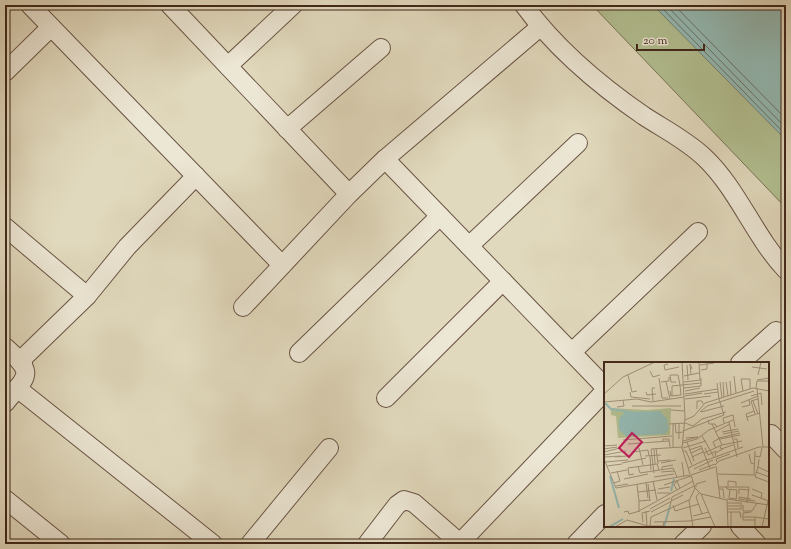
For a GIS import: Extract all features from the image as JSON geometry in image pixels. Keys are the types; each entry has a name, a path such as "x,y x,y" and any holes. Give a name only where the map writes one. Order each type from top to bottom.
{"street":[{"path":"30,5 282,265"},
{"path":"170,5 349,194"},
{"path":"228,66 293,5"},
{"path":"524,5 540,27 570,58 644,115 681,139 705,158 726,184 760,239 786,270"},
{"path":"5,72 51,26"},
{"path":"243,307 349,194 385,159 540,27"},
{"path":"287,129 381,48"},
{"path":"469,246 578,143"},
{"path":"385,159 604,386"},
{"path":"5,403 23,382 26,373 21,360 87,296 127,247 196,176"},
{"path":"300,353 440,216"},
{"path":"5,227 87,296"},
{"path":"572,352 698,232"},
{"path":"386,398 503,281"},
{"path":"741,362 776,331"},
{"path":"5,348 23,364"},
{"path":"18,388 213,544"},
{"path":"367,544 396,505 404,500 414,503 461,544 604,392"},
{"path":"771,434 786,450"},
{"path":"257,541 328,448"},
{"path":"5,499 61,544"},
{"path":"576,544 604,515"},
{"path":"683,544 701,527"},
{"path":"741,527 757,544"}],"green space":[{"path":"592,5 786,5 786,208"}],"water":[{"path":"653,5 786,5 786,140"}]}
